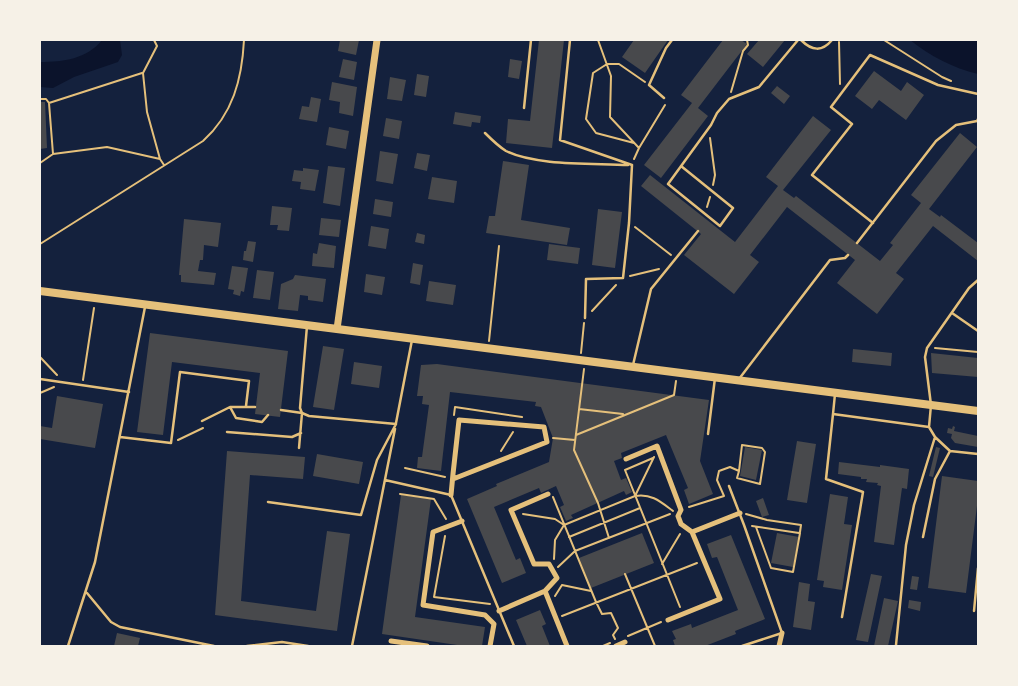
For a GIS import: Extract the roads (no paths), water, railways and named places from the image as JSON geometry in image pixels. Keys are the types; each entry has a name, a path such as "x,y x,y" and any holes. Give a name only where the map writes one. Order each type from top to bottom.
{"main road":[{"path":"40,291 715,377 727,383 738,380 978,411"}],"street":[{"path":"337,329 377,40"},
{"path":"451,496 459,420 544,427 547,442 453,479"},
{"path":"626,459 657,446 681,510 678,516 681,524 690,534 704,560 720,599 668,620"},
{"path":"497,610 545,591 558,578 549,564 534,564 511,510 550,496"},
{"path":"690,534 739,512"},
{"path":"462,521 433,532 423,605 485,615 494,624 490,646"},
{"path":"545,591 567,646"},
{"path":"779,646 782,632"},
{"path":"616,646 625,640"},
{"path":"391,641 427,646"}],"lane":[{"path":"524,108 531,40"},
{"path":"570,40 560,140 632,165"},
{"path":"664,98 649,85 666,48 672,40"},
{"path":"681,166 733,208 720,226 668,184 681,166 709,128 717,113 729,99 759,87 798,40"},
{"path":"802,40 806,46 815,50 822,49 832,40"},
{"path":"872,222 812,175 852,124 831,107 870,55 938,85 978,94"},
{"path":"856,243 936,142 956,125 978,119"},
{"path":"486,133 507,152 537,160 632,165"},
{"path":"585,318 586,279 623,278 629,223 632,165"},
{"path":"632,367 651,289 698,231"},
{"path":"738,380 830,260 845,258 848,255"},
{"path":"978,280 969,288 927,348 925,357 931,405 929,427 935,437 950,450 978,454"},
{"path":"68,646 87,592 95,562 145,305"},
{"path":"952,313 978,331"},
{"path":"299,448 302,413 300,408 307,325"},
{"path":"352,646 412,339"},
{"path":"120,437 171,443 180,372 249,381 246,406"},
{"path":"708,434 715,377"},
{"path":"40,379 129,392"},
{"path":"835,392 826,479 863,492 842,617"},
{"path":"230,407 236,418 262,422 268,415"},
{"path":"202,421 230,407 255,407"},
{"path":"281,410 309,416 396,424"},
{"path":"833,414 929,427"},
{"path":"268,502 361,515 377,460 396,424"},
{"path":"227,432 292,438 301,434"},
{"path":"896,645 906,545 914,505 935,437"},
{"path":"923,537 935,479 950,450"},
{"path":"385,480 451,496 497,610 514,646"},
{"path":"729,486 782,632 742,646"},
{"path":"974,611 978,568"},
{"path":"87,592 111,622 120,627 214,646"},
{"path":"247,646 282,642 308,646"}],"water":[{"path":"102,40 120,40 122,55 118,62 74,77 53,88 40,87 40,62 74,58 89,51"},
{"path":"910,40 978,40 978,74 942,61"}]}
